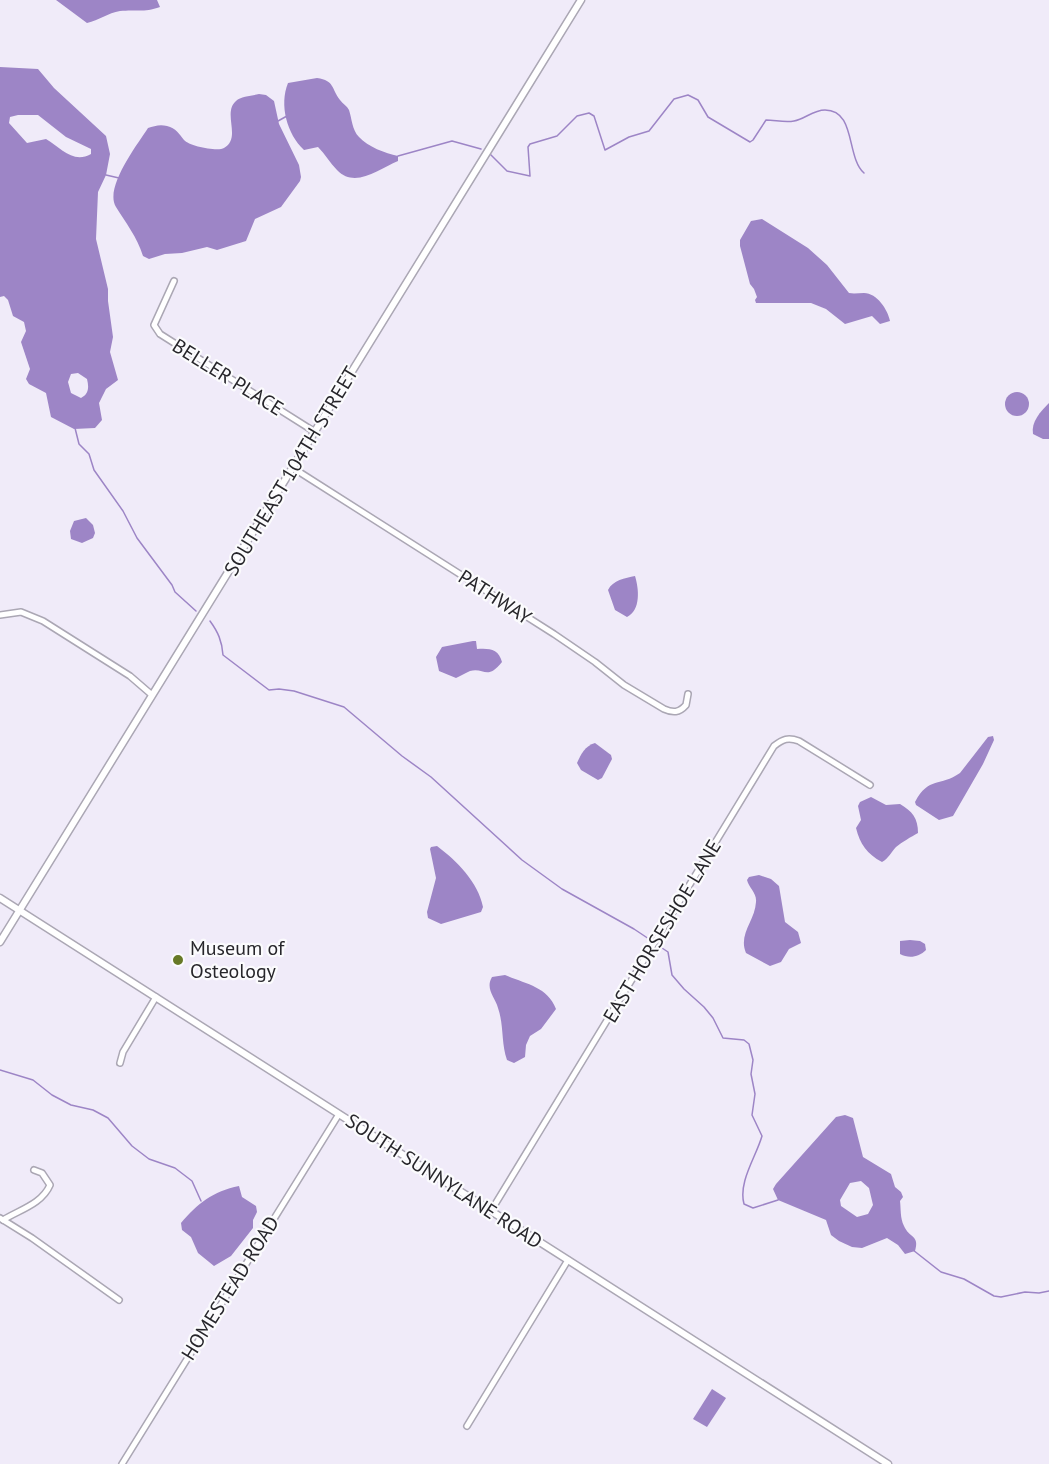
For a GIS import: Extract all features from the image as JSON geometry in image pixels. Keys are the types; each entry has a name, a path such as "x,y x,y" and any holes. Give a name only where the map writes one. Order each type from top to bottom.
{"street":[{"name":"SOUTHEAST 104TH STREET","path":"0,942 581,0"},
{"name":"BELLER PLACE","path":"174,281 154,325 160,334 315,432"},
{"name":"PATHWAY","path":"293,468 554,634 624,685 664,710 680,711 688,701 687,694"},
{"path":"0,615 21,612 43,621 130,676 152,695"},
{"name":"EAST HORSESHOE LANE","path":"491,1211 774,746 790,738 799,741 870,785"},
{"name":"SOUTH SUNNYLANE ROAD","path":"0,898 888,1464"},
{"path":"120,1063 123,1052 156,997"},
{"name":"HOMESTEAD ROAD","path":"122,1464 339,1114"},
{"path":"1,1219 40,1199 48,1191 50,1185 42,1173 34,1170"},
{"path":"1,1219 32,1238 119,1300"},
{"path":"467,1426 568,1260"}],"shaded area":[{"path":"56,0 157,0 160,7 120,11 87,23"},
{"path":"0,67 38,69 54,88 106,136 110,154 106,175 98,192 96,239 108,289 113,337 110,352 118,380 106,389 99,403 102,420 95,428 74,429 51,417 46,393 29,384 26,379 30,369 21,342 26,331 24,322 13,316 8,300 4,296 0,297","holes":["38,115 66,137 91,149 91,154 85,157 73,156 46,139 27,143 9,123 10,117","78,373 87,379 88,385 87,392 81,398 71,393 68,382 71,374"]},
{"path":"317,78 327,81 332,86 349,110 359,137 377,149 398,156 398,161 367,176 351,178 337,170 318,147 304,150 293,136 286,119 285,92 288,83"},
{"path":"259,94 266,95 274,101 279,124 299,165 300,181 281,207 255,219 246,241 217,250 207,247 149,259 143,256 113,199 114,189 123,167 148,128 159,125 167,126 175,130 187,142 210,149 221,149 229,144 232,138 232,106 241,98"},
{"path":"762,219 808,248 827,265 849,293 869,294 877,299 887,312 890,321 880,324 872,316 845,324 826,309 811,303 756,303 757,297 750,284 740,240 751,221"},
{"path":"1017,392 1025,396 1029,404 1025,412 1017,416 1009,412 1005,404 1009,396"},
{"path":"1049,403 1049,439 1043,439 1033,434 1033,425"},
{"path":"86,518 93,525 95,533 93,538 82,543 71,539 70,531 74,521"},
{"path":"635,576 637,604 632,614 627,617 615,610 608,590 616,582"},
{"path":"476,641 477,649 489,649 499,654 502,662 497,668 489,672 470,671 456,678 439,671 436,657 442,647"},
{"path":"993,736 994,740 983,764 953,816 939,820 916,805 915,802 925,788 960,773 988,737"},
{"path":"595,743 611,755 612,759 602,778 598,780 581,770 577,763 586,748"},
{"path":"871,797 886,805 900,804 914,816 918,828 918,833 896,847 882,862 865,848 856,828 861,820 858,806 860,802"},
{"path":"437,846 459,865 472,881 483,907 481,912 441,924 428,918 427,912 436,878 430,849"},
{"path":"759,875 771,879 779,886 785,922 798,932 801,943 789,949 781,962 770,966 746,953 744,946 745,934 756,902 747,880 749,877"},
{"path":"910,940 925,944 926,950 914,957 900,954 900,941"},
{"path":"505,975 547,995 556,1009 541,1029 530,1036 526,1045 525,1057 514,1063 507,1060 500,1014 490,985 492,977"},
{"path":"845,1115 853,1118 863,1157 891,1174 895,1187 903,1197 900,1201 902,1220 906,1230 915,1239 915,1251 905,1254 898,1245 887,1238 862,1248 852,1247 831,1235 826,1220 778,1200 773,1189 776,1184 836,1117","holes":["861,1181 869,1188 873,1205 868,1214 857,1217 841,1206 840,1200 850,1183"]},
{"path":"239,1186 242,1197 256,1206 257,1212 253,1220 253,1228 231,1256 214,1266 198,1253 191,1237 182,1230 181,1223 206,1199 221,1191"},
{"path":"712,1389 726,1398 707,1427 693,1419"}],"waterway":[{"path":"490,154 507,171 530,176 528,147 530,144 557,136 577,116 589,113 594,116 605,150 629,137 649,131 674,99 688,95 698,100 708,117 750,142 766,120 791,122 821,110 835,112 846,126 858,166 864,173"},
{"path":"278,121 287,116"},
{"path":"398,156 452,141 481,149"},
{"path":"106,175 119,178"},
{"path":"75,428 79,444 89,454 94,470 123,511 137,538 175,592 196,611"},
{"path":"210,621 219,637 223,655 269,690 294,691 344,707 402,756 431,777 522,860 562,889 652,941"},
{"path":"656,944 668,952 672,975 713,1018 723,1038 744,1040 749,1044 753,1060 751,1074 755,1094 752,1115 762,1136 745,1178 744,1204 753,1208 778,1200"},
{"path":"0,1070 33,1080 52,1095 71,1105 93,1110 108,1118 132,1146 149,1159 175,1168 192,1181 201,1201"},
{"path":"913,1250 941,1272 964,1279 994,1296 1049,1291"}],"place":[{"name":"Museum of Osteology","path":"178,960"}]}
